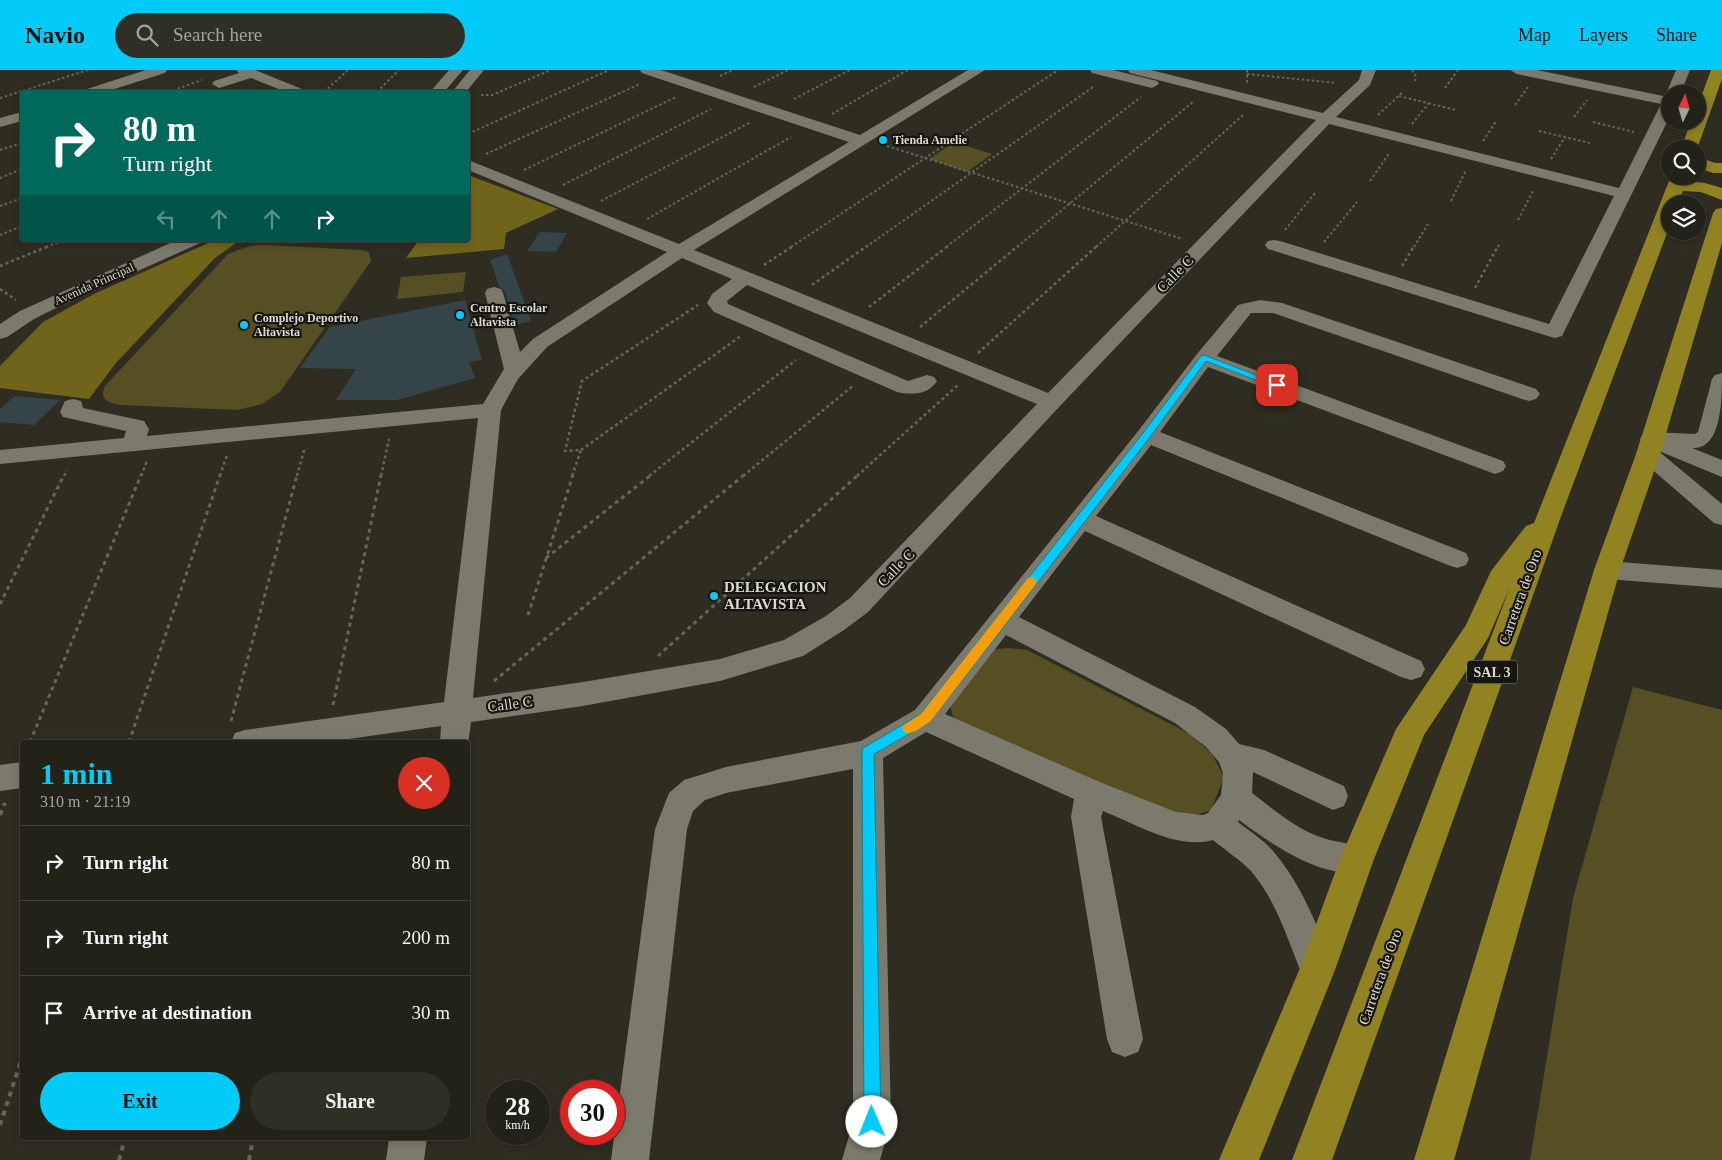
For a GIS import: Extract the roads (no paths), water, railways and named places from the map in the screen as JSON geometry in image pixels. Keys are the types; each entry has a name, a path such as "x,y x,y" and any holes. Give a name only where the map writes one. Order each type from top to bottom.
{"highway":[{"path":"1692,140 1718,70"},
{"path":"1706,165 1713,168 1722,168"},
{"name":"Carretera de Oro","path":"1312,1160 1551,511 1676,185"},
{"path":"1696,185 1722,195"},
{"path":"1434,1160 1607,570 1716,255 1722,213"},
{"path":"1240,1160 1317,970 1357,860 1411,730 1478,630 1500,578 1551,511"}],"street":[{"path":"98,90 160,70"},
{"path":"439,90 456,70"},
{"path":"461,90 477,70"},
{"path":"454,740 490,410 509,376 540,343 678,252 978,70"},
{"path":"1135,70 1624,194"},
{"path":"1175,70 1221,82 1237,96"},
{"path":"1517,70 1661,100"},
{"path":"1677,85 1683,70"},
{"path":"233,90 219,84 247,72 292,90"},
{"path":"654,72 863,140"},
{"path":"1104,72 1226,103 1243,104 1258,101"},
{"name":"Calle C","path":"238,733 327,731 624,687 720,670 793,648 835,623 859,605 902,562 1051,402 1365,78"},
{"path":"0,123 20,117"},
{"path":"1274,245 1555,332 1661,120"},
{"path":"470,166 1051,402"},
{"name":"Avenida Principal","path":"0,315 21,303 161,242"},
{"name":"Avenida Principal","path":"0,333 44,306 188,242"},
{"path":"744,278 719,298 717,303 721,308 904,387 915,388 927,381"},
{"path":"494,293 515,370"},
{"path":"630,1160 671,829 680,803 695,789 726,780 842,759 868,752 926,718 1204,358 1245,309 1260,306 1275,307 1529,394"},
{"path":"1204,358 1495,466"},
{"path":"0,457 490,410"},
{"path":"1146,435 1457,559"},
{"path":"1650,447 1722,469"},
{"path":"1650,447 1722,517"},
{"path":"1080,519 1411,670"},
{"path":"1607,570 1722,578"},
{"path":"926,718 1091,792 1175,826 1202,829 1227,812 1238,773 1231,755 1216,738 1185,715 1002,620"},
{"path":"861,1160 872,1122 868,752"},
{"path":"1231,755 1254,759 1333,796"},
{"path":"0,778 20,774"},
{"path":"1091,792 1086,817 1125,1039"},
{"path":"1227,812 1282,834 1310,848 1340,858 1357,860"},
{"path":"1227,812 1283,891 1298,919 1317,970"},
{"path":"405,1160 408,1140"}],"lane":[{"path":"1650,447 1698,441 1708,436 1722,378"},
{"path":"73,406 71,412 136,426 138,429 132,444"}],"place":[{"name":"Tienda Amelie","path":"883,140"},
{"name":"Centro Escolar Altavista","path":"460,315"},
{"name":"Complejo Deportivo Altavista","path":"244,325"},
{"name":"DELEGACION ALTAVISTA","path":"714,596"}]}
